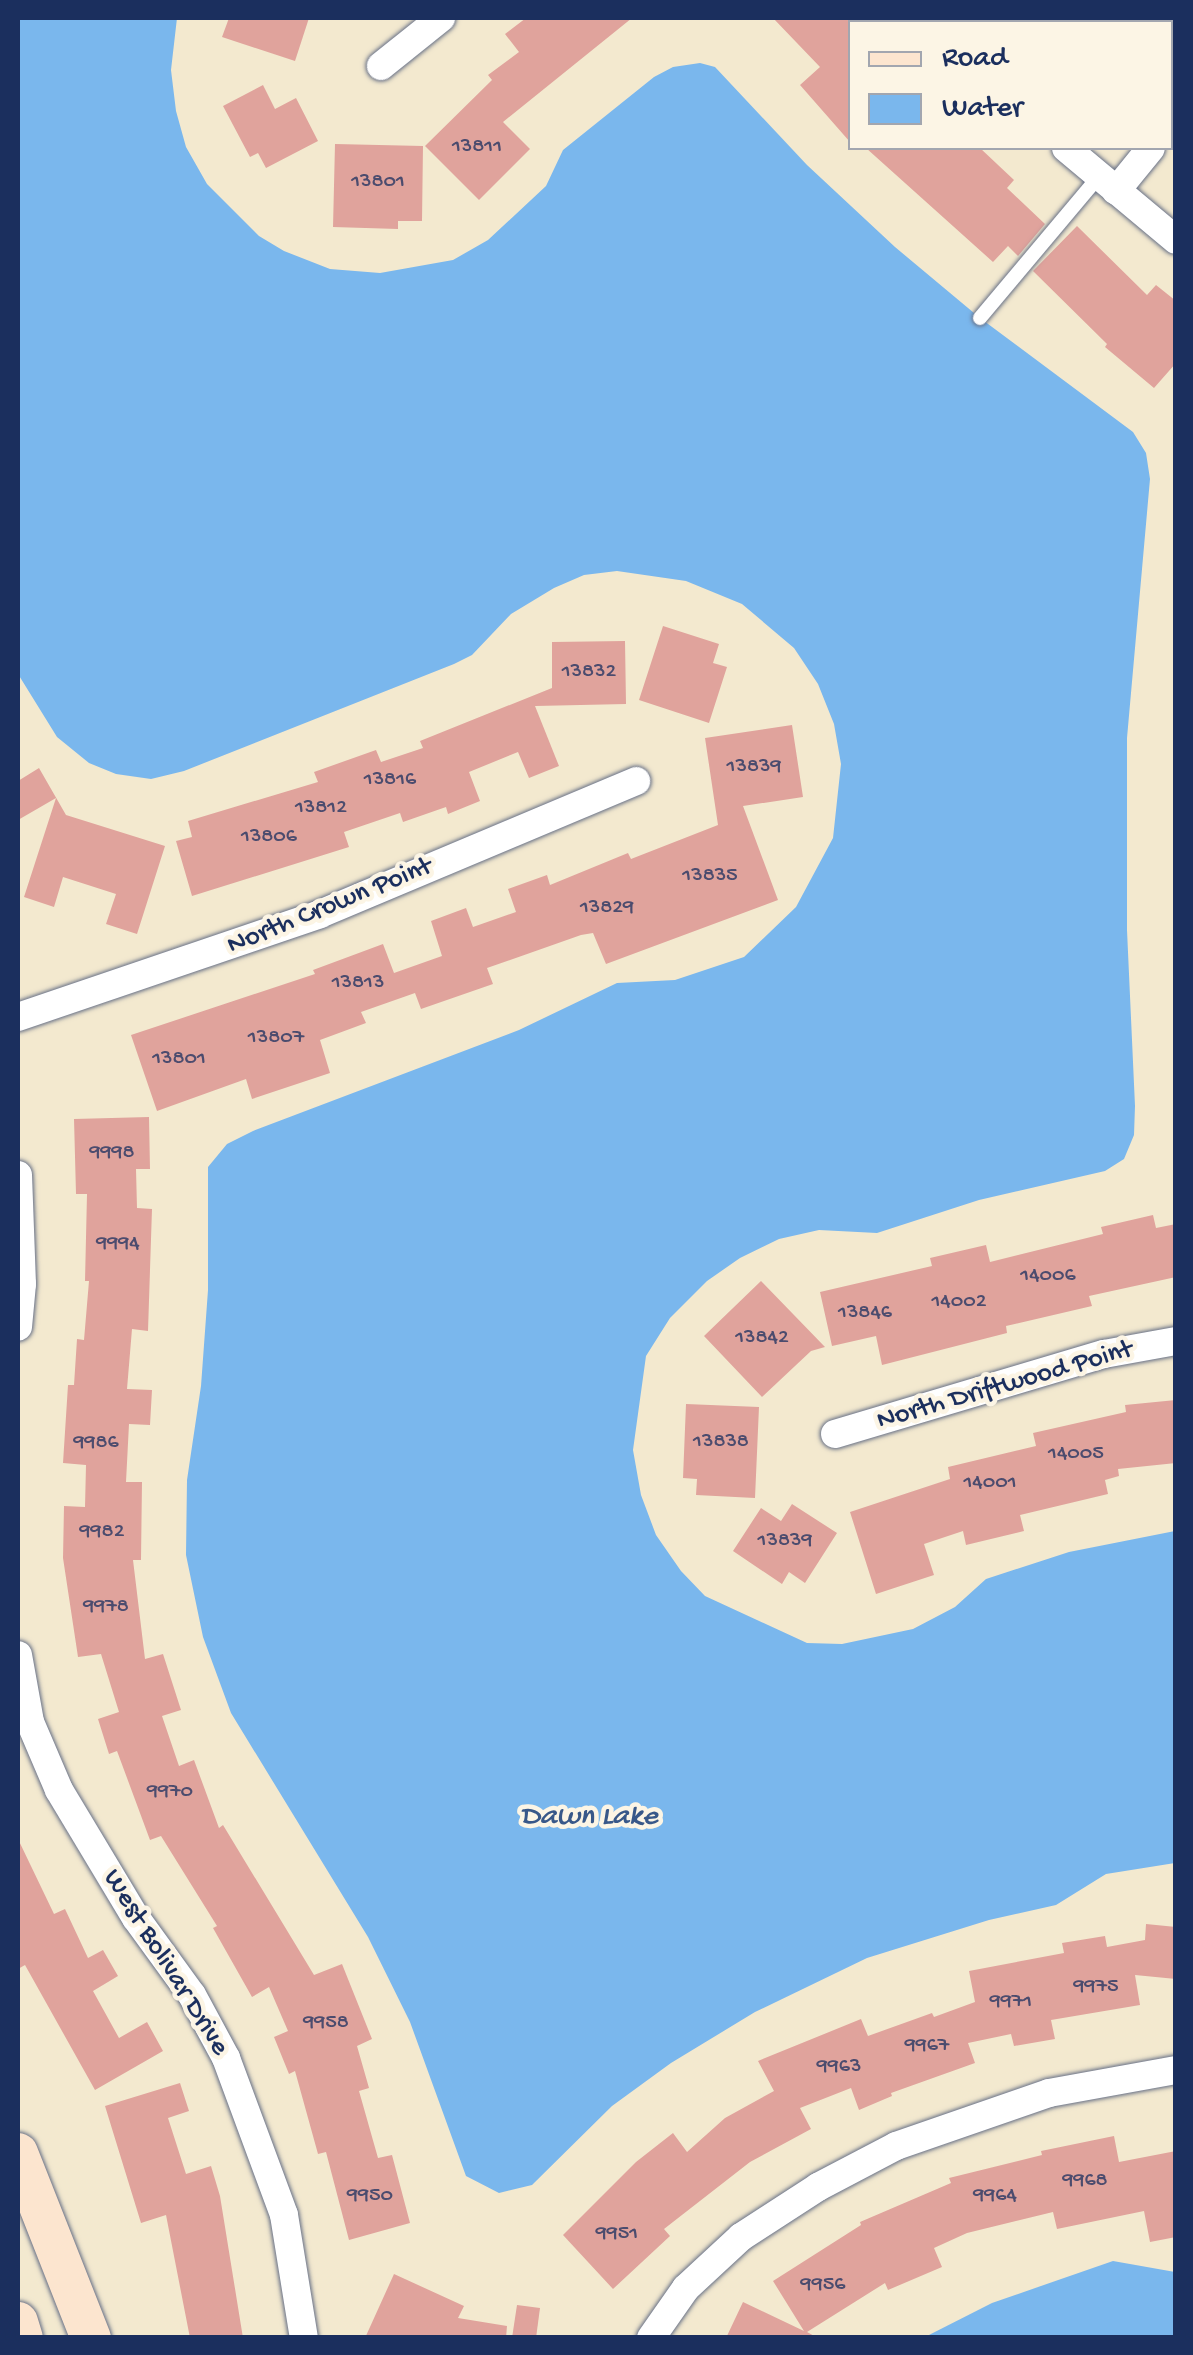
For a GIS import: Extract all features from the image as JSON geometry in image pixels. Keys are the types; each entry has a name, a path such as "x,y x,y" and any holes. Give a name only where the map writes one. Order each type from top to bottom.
{"street":[{"path":"381,66 441,18"},
{"path":"1068,150 1176,240"},
{"path":"1108,184 1149,150"},
{"name":"North Crown Point","path":"18,1016 208,956 320,914 636,781"},
{"path":"18,1188 18,1327"},
{"name":"North Driftwood Point","path":"836,1434 1104,1354 1176,1341"},
{"name":"West Bolivar Drive","path":"18,1655 30,1722 60,1790 136,1918 192,1995 226,2058 284,2214 304,2338"},
{"path":"651,2338 686,2288 741,2237 818,2187 896,2146 1049,2094 1176,2070"},
{"path":"18,2153 91,2338"},
{"path":"18,2322 23,2338"}],"lane":[{"path":"980,318 1108,184"}],"water":[{"name":"Dawn Lake","path":"18,18 177,18 171,70 176,111 186,147 207,184 259,236 284,251 330,269 380,273 453,260 488,240 546,186 563,150 654,77 673,67 700,63 715,67 807,165 895,247 980,318 1133,432 1146,453 1150,479 1127,738 1127,930 1135,1106 1134,1135 1124,1159 1105,1171 979,1200 877,1233 819,1230 779,1239 740,1258 707,1281 670,1318 646,1356 633,1450 641,1495 656,1535 681,1571 705,1596 807,1643 842,1644 913,1629 955,1607 986,1579 1069,1552 1175,1531 1175,1863 1106,1874 1056,1905 989,1920 867,1958 755,2012 671,2063 612,2106 532,2185 499,2193 466,2176 410,2022 368,1937 231,1713 203,1637 186,1555 187,1480 201,1386 208,1290 208,1167 227,1144 253,1131 519,1030 617,983 675,980 744,957 796,907 833,838 841,764 834,724 818,684 794,648 742,604 686,581 617,571 584,575 554,588 511,614 472,655 454,664 184,771 151,779 116,774 89,763 57,737 18,674"},
{"path":"1113,2261 1175,2272 1175,2337 925,2337 992,2303"}],"building":[{"path":"229,18 309,18 295,61 222,37"},
{"path":"526,18 632,18 503,122 530,149 479,200 425,146 492,80 488,75 519,52 505,34"},
{"path":"773,18 850,18 848,140 800,85 820,67"},
{"path":"263,85 275,109 296,98 318,141 266,168 258,153 250,157 223,106"},
{"path":"335,144 423,146 422,221 398,221 398,229 333,227"},
{"path":"868,150 982,150 1014,180 1007,188 1045,224 1018,256 1008,246 993,262"},
{"path":"1077,226 1147,295 1156,285 1176,301 1176,363 1154,388 1105,347 1107,344 1033,271"},
{"path":"663,626 719,644 713,663 727,667 709,723 639,700"},
{"path":"625,641 626,704 535,706 559,766 529,778 518,752 469,772 480,801 448,814 446,807 403,822 400,813 344,832 349,847 192,896 176,841 192,837 188,821 318,782 314,772 376,750 381,762 423,748 420,741 552,688 552,642"},
{"path":"792,725 803,797 743,806 778,900 606,964 593,933 581,935 487,968 493,984 421,1009 415,993 361,1012 366,1023 320,1040 330,1073 252,1099 246,1079 157,1111 131,1035 315,974 313,970 383,944 394,973 442,956 431,921 466,908 473,927 516,912 508,889 547,875 550,885 628,853 631,859 718,825 705,738"},
{"path":"39,768 66,815 165,846 137,934 106,924 116,894 63,877 54,907 24,897 56,798 18,820 18,781"},
{"path":"149,1117 150,1169 136,1169 137,1208 152,1209 148,1331 132,1329 127,1389 152,1390 150,1425 129,1424 126,1482 142,1482 141,1560 133,1560 145,1659 163,1654 181,1710 162,1716 179,1766 194,1760 219,1828 223,1825 314,1975 342,1964 372,2039 357,2046 369,2088 359,2091 378,2158 392,2155 410,2223 349,2240 326,2152 318,2154 295,2071 289,2074 274,2037 288,2031 269,1987 252,1997 213,1928 217,1926 161,1836 150,1840 117,1751 109,1754 98,1719 119,1712 101,1654 78,1657 63,1558 64,1506 85,1507 86,1465 63,1463 68,1385 74,1385 77,1339 84,1340 89,1281 85,1281 87,1194 76,1194 74,1119"},
{"path":"1153,1215 1156,1228 1176,1224 1176,1277 1089,1296 1092,1306 1006,1326 1007,1333 882,1365 876,1336 832,1346 820,1292 932,1266 930,1258 986,1245 990,1262 1103,1234 1101,1227"},
{"path":"761,1281 825,1347 811,1351 762,1397 704,1336"},
{"path":"1176,1400 1176,1463 1118,1469 1119,1476 1105,1480 1108,1494 1020,1515 1024,1531 966,1545 963,1531 924,1544 934,1575 876,1594 850,1512 950,1479 948,1467 1036,1446 1033,1433 1126,1412 1125,1405"},
{"path":"686,1404 759,1407 755,1498 696,1495 697,1479 683,1478"},
{"path":"792,1504 837,1533 805,1583 789,1572 782,1584 733,1551 761,1508 781,1521"},
{"path":"18,1839 54,1914 65,1909 88,1958 103,1950 118,1976 93,1991 119,2038 147,2022 163,2051 95,2090 25,1965 18,1969"},
{"path":"1146,1924 1176,1927 1176,1979 1135,1975 1140,2005 1051,2020 1055,2039 1014,2046 1011,2034 968,2043 975,2063 891,2093 892,2096 859,2110 851,2088 800,2108 811,2129 750,2162 664,2229 670,2236 613,2289 563,2235 636,2162 673,2133 687,2152 725,2118 774,2091 758,2061 861,2019 868,2036 932,2013 934,2017 975,2002 969,1971 1064,1953 1062,1943 1105,1936 1107,1947 1145,1940"},
{"path":"180,2083 189,2111 168,2118 186,2174 211,2166 220,2196 243,2338 190,2338 166,2215 141,2223 105,2106"},
{"path":"1114,2136 1119,2162 1176,2151 1176,2237 1150,2242 1144,2211 1057,2229 1053,2212 967,2233 934,2248 942,2267 888,2290 885,2283 807,2332 818,2338 726,2338 743,2302 804,2331 773,2281 861,2225 860,2222 951,2183 949,2178 1042,2155 1041,2151"},
{"path":"394,2274 464,2306 458,2318 507,2326 506,2338 365,2338"},
{"path":"517,2305 540,2308 536,2338 512,2338"}]}
